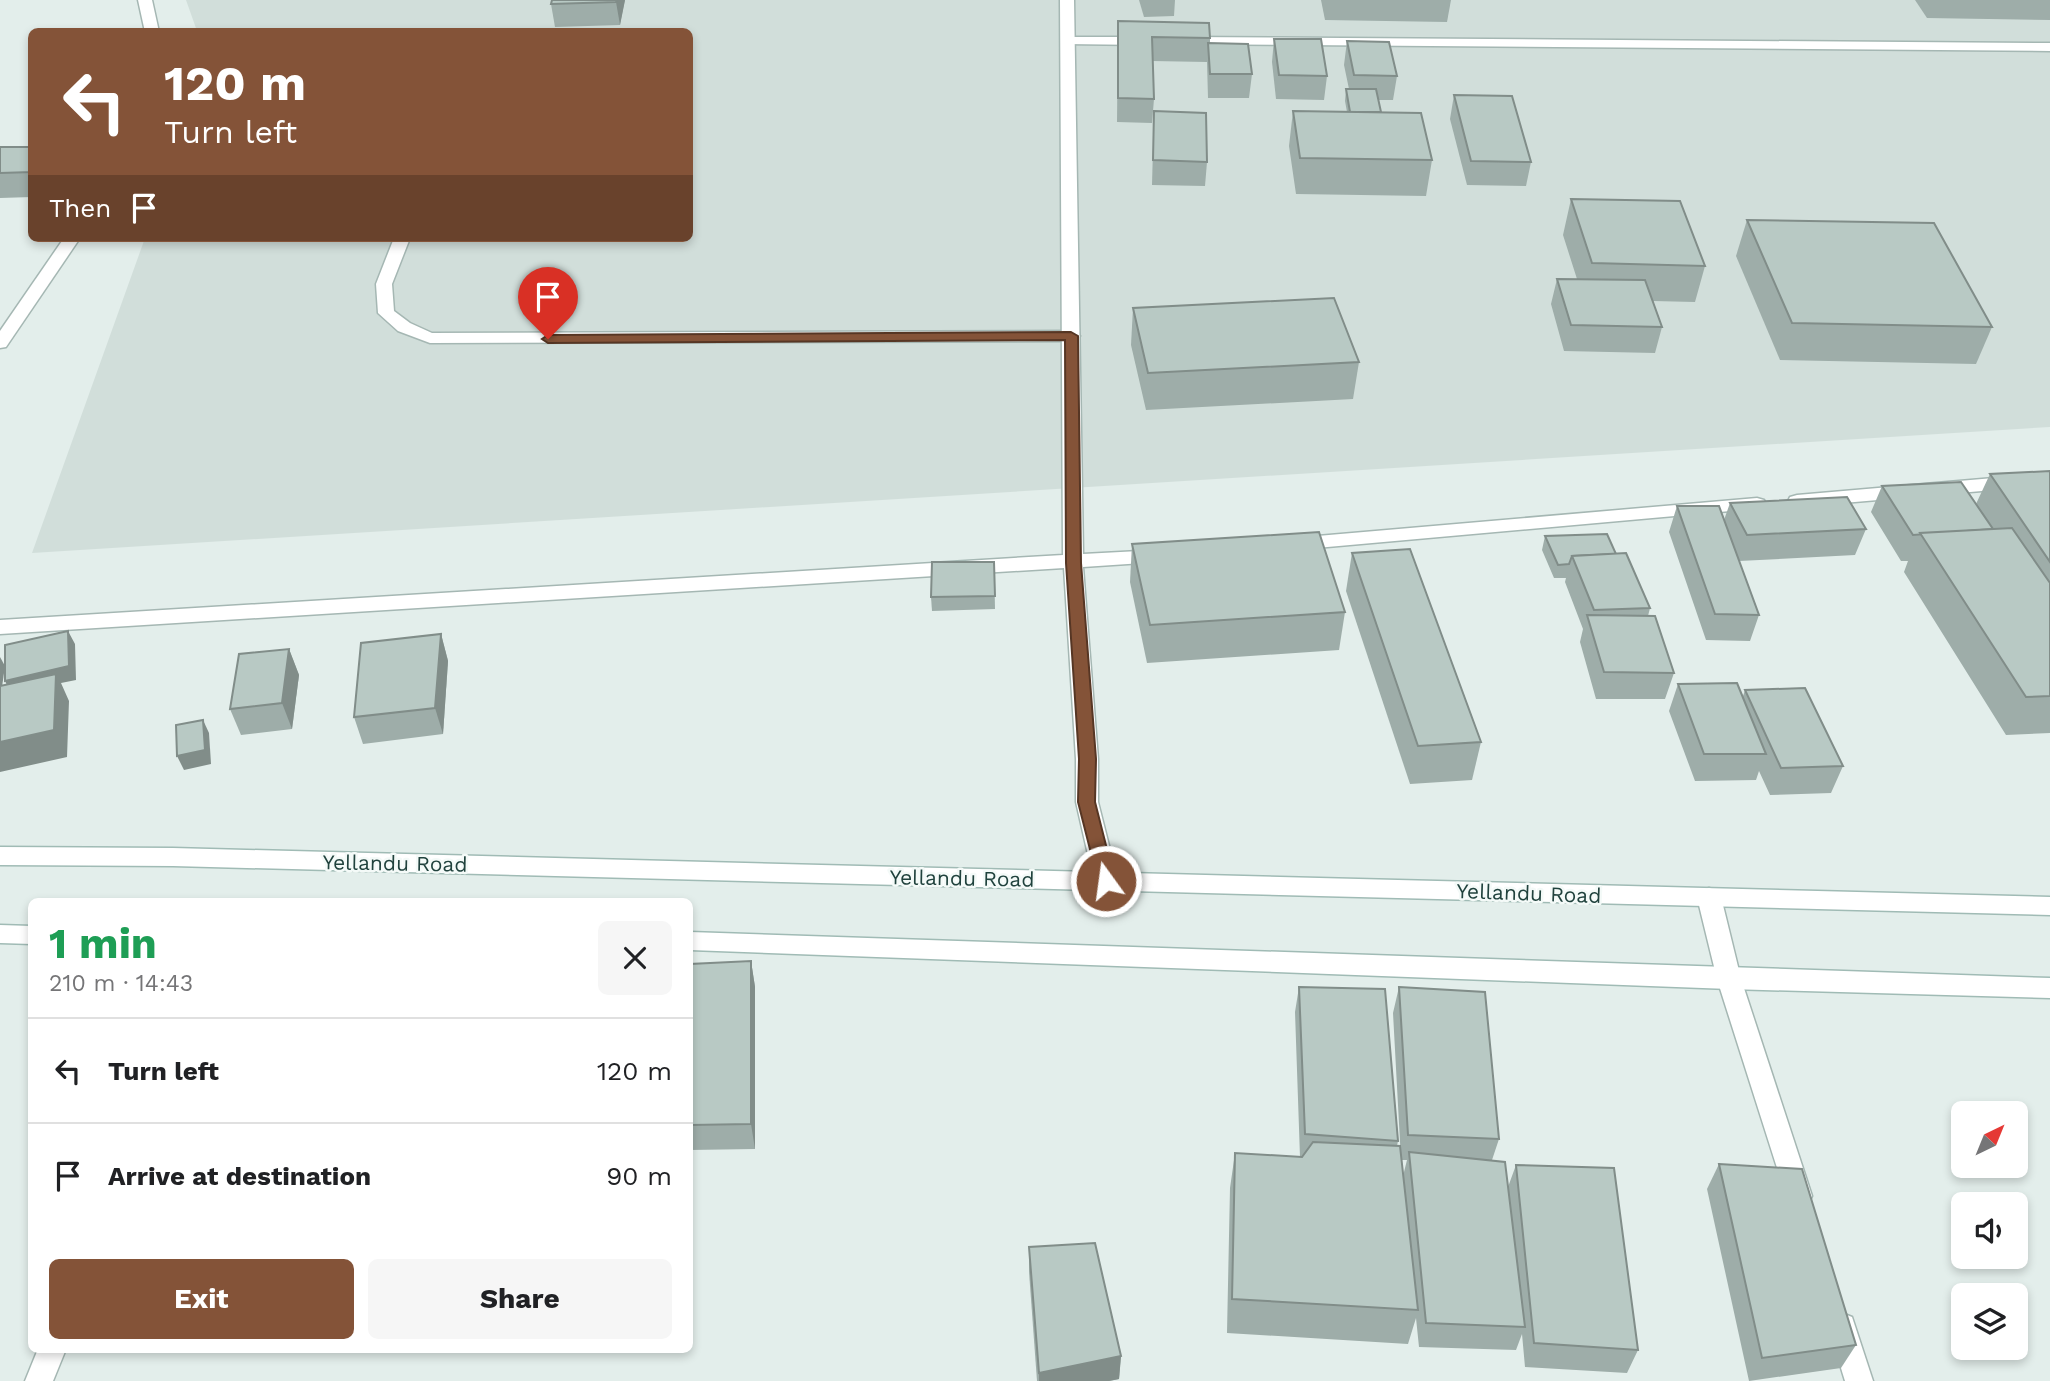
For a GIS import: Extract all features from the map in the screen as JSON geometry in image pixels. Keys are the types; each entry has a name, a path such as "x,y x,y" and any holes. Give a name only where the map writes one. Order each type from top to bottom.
{"street":[{"path":"145,0 151,28"},
{"path":"1067,0 1070,40 1073,563 1087,759 1087,802 1106,881"},
{"path":"1070,40 2050,47"},
{"path":"1,339 69,242"},
{"path":"400,242 383,284 386,313 404,327 430,338 1071,336"},
{"path":"1279,545 2050,479"},
{"path":"0,627 1073,563 1183,554"},
{"name":"Yellandu Road","path":"0,856 173,857 2050,906"},
{"path":"1709,897 1729,979 1809,1226"},
{"path":"0,934 28,935"},
{"path":"693,941 2050,988"},
{"path":"1834,1303 1859,1381"},
{"path":"39,1381 50,1353"}],"shaded area":[{"path":"186,0 2050,0 2050,427 32,553 144,242 693,242 693,28 196,28"}],"building":[{"path":"552,0 617,0 551,4"},
{"path":"1118,21 1209,23 1210,38 1152,37 1154,99 1118,98"},
{"path":"1274,39 1321,39 1327,76 1279,75"},
{"path":"1347,41 1389,42 1397,76 1354,75"},
{"path":"1208,43 1248,44 1252,74 1210,74"},
{"path":"1346,89 1376,89 1381,112 1350,112"},
{"path":"1454,95 1512,96 1531,162 1471,161"},
{"path":"1154,111 1206,113 1207,162 1153,160"},
{"path":"1293,111 1421,113 1432,160 1300,158"},
{"path":"0,147 28,147 28,172 0,173"},
{"path":"1571,199 1680,201 1705,266 1592,263"},
{"path":"1747,220 1934,223 1992,327 1792,323"},
{"path":"1557,279 1645,280 1662,327 1571,325"},
{"path":"1334,298 1359,362 1148,373 1133,308"},
{"path":"2050,471 2050,562 1990,474"},
{"path":"1961,482 1993,529 1913,535 1882,486"},
{"path":"1847,497 1866,529 1747,535 1730,503"},
{"path":"1677,506 1719,506 1759,615 1715,614"},
{"path":"2012,528 2050,583 2050,696 2026,697 1920,533"},
{"path":"1319,532 1345,612 1150,625 1132,544"},
{"path":"1607,534 1616,554 1572,556 1569,564 1558,565 1545,536"},
{"path":"1410,549 1481,742 1418,746 1352,553"},
{"path":"1626,553 1650,608 1594,610 1572,556"},
{"path":"932,562 994,562 995,596 931,597"},
{"path":"1587,615 1655,616 1674,673 1604,672"},
{"path":"68,631 69,666 5,681 5,645"},
{"path":"441,634 435,708 354,717 361,643"},
{"path":"289,649 282,703 230,709 239,654"},
{"path":"56,674 54,730 0,742 0,686"},
{"path":"1737,683 1766,754 1704,754 1678,684"},
{"path":"1805,688 1843,766 1781,768 1745,690"},
{"path":"203,720 205,750 177,756 176,725"},
{"path":"751,961 751,1124 693,1125 693,964"},
{"path":"1299,987 1385,989 1398,1141 1305,1134"},
{"path":"1399,987 1485,992 1499,1139 1408,1135"},
{"path":"1313,1142 1400,1146 1418,1310 1232,1299 1235,1153 1302,1157"},
{"path":"1409,1152 1505,1162 1525,1327 1426,1323"},
{"path":"1719,1164 1802,1169 1856,1345 1762,1358"},
{"path":"1516,1165 1614,1168 1638,1350 1534,1343"},
{"path":"1095,1243 1121,1356 1039,1373 1029,1247"}],"route":[{"path":"548,339 1071,336 1073,563 1087,759 1087,802 1106,881"}]}
